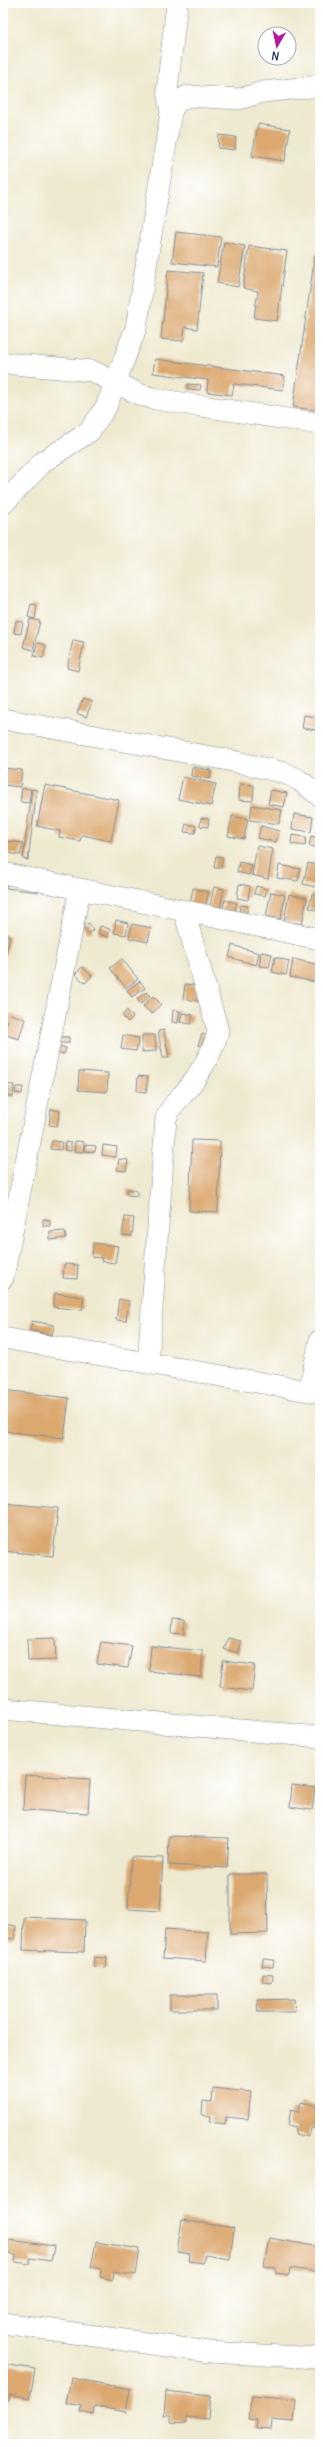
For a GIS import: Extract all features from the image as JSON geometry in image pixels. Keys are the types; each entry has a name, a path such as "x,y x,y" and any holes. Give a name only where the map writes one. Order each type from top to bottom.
{"street":[{"path":"171,112 167,91 177,3"},
{"path":"3,504 26,478 44,461 89,432 106,407 136,328 171,112 176,103 187,96 239,99 263,92 320,86"},
{"path":"3,363 92,371 116,381 141,395 156,399 320,424"},
{"path":"3,719 256,767 292,776 320,796"},
{"path":"3,873 320,939"},
{"path":"3,1278 80,889"},
{"path":"148,1363 166,1118 173,1103 186,1091 214,1049 218,1031 184,911"},
{"path":"3,1338 315,1392 320,1340"},
{"path":"3,1709 320,1738"},
{"path":"3,2323 209,2352 320,2358"}],"building":[{"path":"258,124 290,129 285,161 252,156"},
{"path":"219,135 236,137 235,150 218,148"},
{"path":"176,232 221,237 217,267 172,262"},
{"path":"224,242 245,246 238,287 217,283"},
{"path":"249,246 287,251 277,321 254,318 258,291 243,288"},
{"path":"315,255 320,256 320,411 293,407"},
{"path":"168,270 203,273 197,329 185,327 183,341 161,339"},
{"path":"155,359 285,376 283,390 234,384 232,395 207,392 208,380 153,373"},
{"path":"188,384 201,385 200,390 187,389"},
{"path":"31,604 37,605 35,619 28,617"},
{"path":"30,619 40,621 33,650 23,647"},
{"path":"16,621 23,622 21,634 14,633"},
{"path":"73,640 84,642 78,671 67,668"},
{"path":"37,643 46,645 43,658 34,656"},
{"path":"83,699 92,702 86,717 77,713"},
{"path":"304,715 320,718 318,730 302,728"},
{"path":"192,767 211,770 210,779 191,776"},
{"path":"3,768 22,770 20,787 3,785"},
{"path":"183,777 216,784 211,806 178,799"},
{"path":"240,784 254,785 253,801 239,800"},
{"path":"45,785 119,800 111,841 82,835 80,841 59,837 60,831 37,826"},
{"path":"22,788 31,789 29,803 20,802"},
{"path":"32,789 37,790 28,860 23,859"},
{"path":"271,790 287,793 284,807 268,804"},
{"path":"252,805 282,810 279,824 250,820"},
{"path":"294,814 313,817 311,832 292,829"},
{"path":"232,816 248,819 244,839 228,836"},
{"path":"201,818 209,819 208,827 200,826"},
{"path":"186,824 196,826 195,833 184,832"},
{"path":"261,826 279,831 276,842 258,838"},
{"path":"292,835 306,837 305,846 291,844"},
{"path":"311,836 320,838 320,848 309,846"},
{"path":"8,841 23,843 20,855 6,853"},
{"path":"257,846 273,849 268,879 252,875"},
{"path":"216,856 223,857 221,868 214,868"},
{"path":"239,862 252,865 249,875 237,872"},
{"path":"308,863 320,866 320,888 303,884"},
{"path":"279,865 300,869 298,881 277,878"},
{"path":"7,881 40,886 39,892 6,888"},
{"path":"239,884 250,886 248,900 237,898"},
{"path":"256,886 267,889 265,896 254,894"},
{"path":"214,887 224,889 219,912 209,910"},
{"path":"193,888 209,892 205,907 190,904"},
{"path":"271,892 285,895 281,919 266,916"},
{"path":"289,894 307,898 302,924 284,921"},
{"path":"312,894 320,895 320,911 309,908"},
{"path":"225,900 237,903 234,914 222,910"},
{"path":"240,905 248,906 246,916 239,915"},
{"path":"116,920 128,923 126,935 114,933"},
{"path":"89,923 93,931 87,933 83,926"},
{"path":"132,924 151,928 148,942 129,938"},
{"path":"100,926 110,929 108,937 98,934"},
{"path":"3,934 10,936 5,958 3,958"},
{"path":"232,945 259,953 256,965 229,957"},
{"path":"261,952 272,954 269,967 259,966"},
{"path":"275,957 289,961 286,975 272,972"},
{"path":"122,959 138,979 126,988 110,968"},
{"path":"293,959 320,965 320,983 290,977"},
{"path":"82,967 92,976 85,983 75,974"},
{"path":"140,981 145,988 132,997 127,990"},
{"path":"185,984 201,986 199,1001 183,999"},
{"path":"146,992 150,996 141,1004 137,999"},
{"path":"153,996 161,1004 152,1014 143,1006"},
{"path":"127,1010 133,1017 128,1022 122,1016"},
{"path":"173,1010 180,1011 178,1023 172,1022"},
{"path":"182,1013 193,1015 191,1024 180,1022"},
{"path":"10,1014 25,1019 19,1039 3,1034"},
{"path":"164,1030 169,1058 163,1058 158,1031"},
{"path":"202,1034 208,1036 204,1047 198,1045"},
{"path":"123,1035 139,1038 136,1051 121,1049"},
{"path":"142,1035 155,1035 156,1051 142,1052"},
{"path":"59,1037 69,1037 69,1043 59,1043"},
{"path":"60,1046 66,1048 64,1054 58,1053"},
{"path":"79,1071 108,1073 107,1092 78,1090"},
{"path":"138,1076 148,1077 146,1092 137,1091"},
{"path":"3,1084 14,1085 13,1097 3,1095"},
{"path":"16,1087 23,1087 22,1094 15,1093"},
{"path":"51,1109 60,1111 57,1126 49,1125"},
{"path":"192,1140 220,1141 218,1212 189,1211"},
{"path":"52,1141 62,1142 61,1150 50,1149"},
{"path":"75,1141 84,1142 83,1152 74,1151"},
{"path":"65,1142 71,1143 71,1151 64,1150"},
{"path":"85,1145 96,1146 95,1152 84,1151"},
{"path":"103,1145 117,1147 116,1157 102,1155"},
{"path":"119,1159 128,1160 126,1171 117,1170"},
{"path":"127,1189 137,1191 137,1196 127,1195"},
{"path":"125,1217 134,1218 132,1236 122,1235"},
{"path":"43,1219 50,1220 50,1226 43,1226"},
{"path":"65,1231 66,1238 50,1240 50,1232"},
{"path":"93,1243 118,1246 115,1263 101,1261 102,1258 92,1257"},
{"path":"64,1264 78,1265 77,1279 63,1278"},
{"path":"55,1293 84,1297 82,1310 53,1307"},
{"path":"119,1299 129,1301 126,1321 116,1320"},
{"path":"32,1321 54,1325 52,1335 30,1330"},
{"path":"3,1390 69,1398 64,1438 3,1431"},
{"path":"3,1503 58,1508 53,1556 3,1551"},
{"path":"172,1620 184,1621 184,1634 171,1633"},
{"path":"55,1638 56,1660 28,1661 27,1639"},
{"path":"228,1638 241,1641 239,1653 224,1649"},
{"path":"101,1642 132,1646 128,1668 97,1664"},
{"path":"151,1646 203,1651 201,1677 149,1671"},
{"path":"223,1661 255,1665 252,1691 220,1687"},
{"path":"25,1775 90,1779 88,1813 23,1810"},
{"path":"292,1785 315,1788 312,1810 290,1807"},
{"path":"169,1836 229,1838 227,1868 168,1865"},
{"path":"131,1857 163,1858 160,1911 128,1909"},
{"path":"230,1874 267,1874 268,1933 230,1934"},
{"path":"24,1917 85,1920 84,1952 23,1950"},
{"path":"3,1924 16,1926 14,1939 3,1938"},
{"path":"165,1929 208,1932 206,1961 163,1958"},
{"path":"94,1957 107,1958 106,1968 93,1967"},
{"path":"263,1959 274,1960 273,1967 262,1966"},
{"path":"263,1974 273,1975 272,1983 262,1982"},
{"path":"170,1995 217,1995 217,2010 170,2010"},
{"path":"294,1999 295,2012 258,2012 257,2000"},
{"path":"213,2088 251,2092 248,2119 226,2117 225,2124 210,2122 211,2116 202,2115 203,2101 212,2102"},
{"path":"301,2102 320,2106 320,2130 311,2128 309,2137 295,2134 296,2127 288,2125 291,2109 299,2111"},
{"path":"182,2220 234,2228 230,2259 205,2255 203,2263 189,2261 190,2254 177,2252"},
{"path":"269,2238 320,2247 317,2272 290,2268 289,2275 275,2273 276,2268 264,2266"},
{"path":"9,2240 54,2246 51,2261 30,2258 30,2264 15,2262 16,2255 7,2254"},
{"path":"96,2242 140,2249 136,2275 114,2271 113,2280 100,2277 101,2269 91,2267"},
{"path":"3,2364 35,2369 30,2398 10,2394 9,2400 3,2399"},
{"path":"71,2378 130,2389 126,2412 94,2406 93,2415 80,2412 81,2406 66,2403"},
{"path":"166,2391 210,2396 208,2419 186,2417 186,2423 171,2422 171,2415 164,2415"},
{"path":"251,2396 296,2400 294,2422 272,2420 271,2429 256,2428 257,2420 249,2419"}]}
